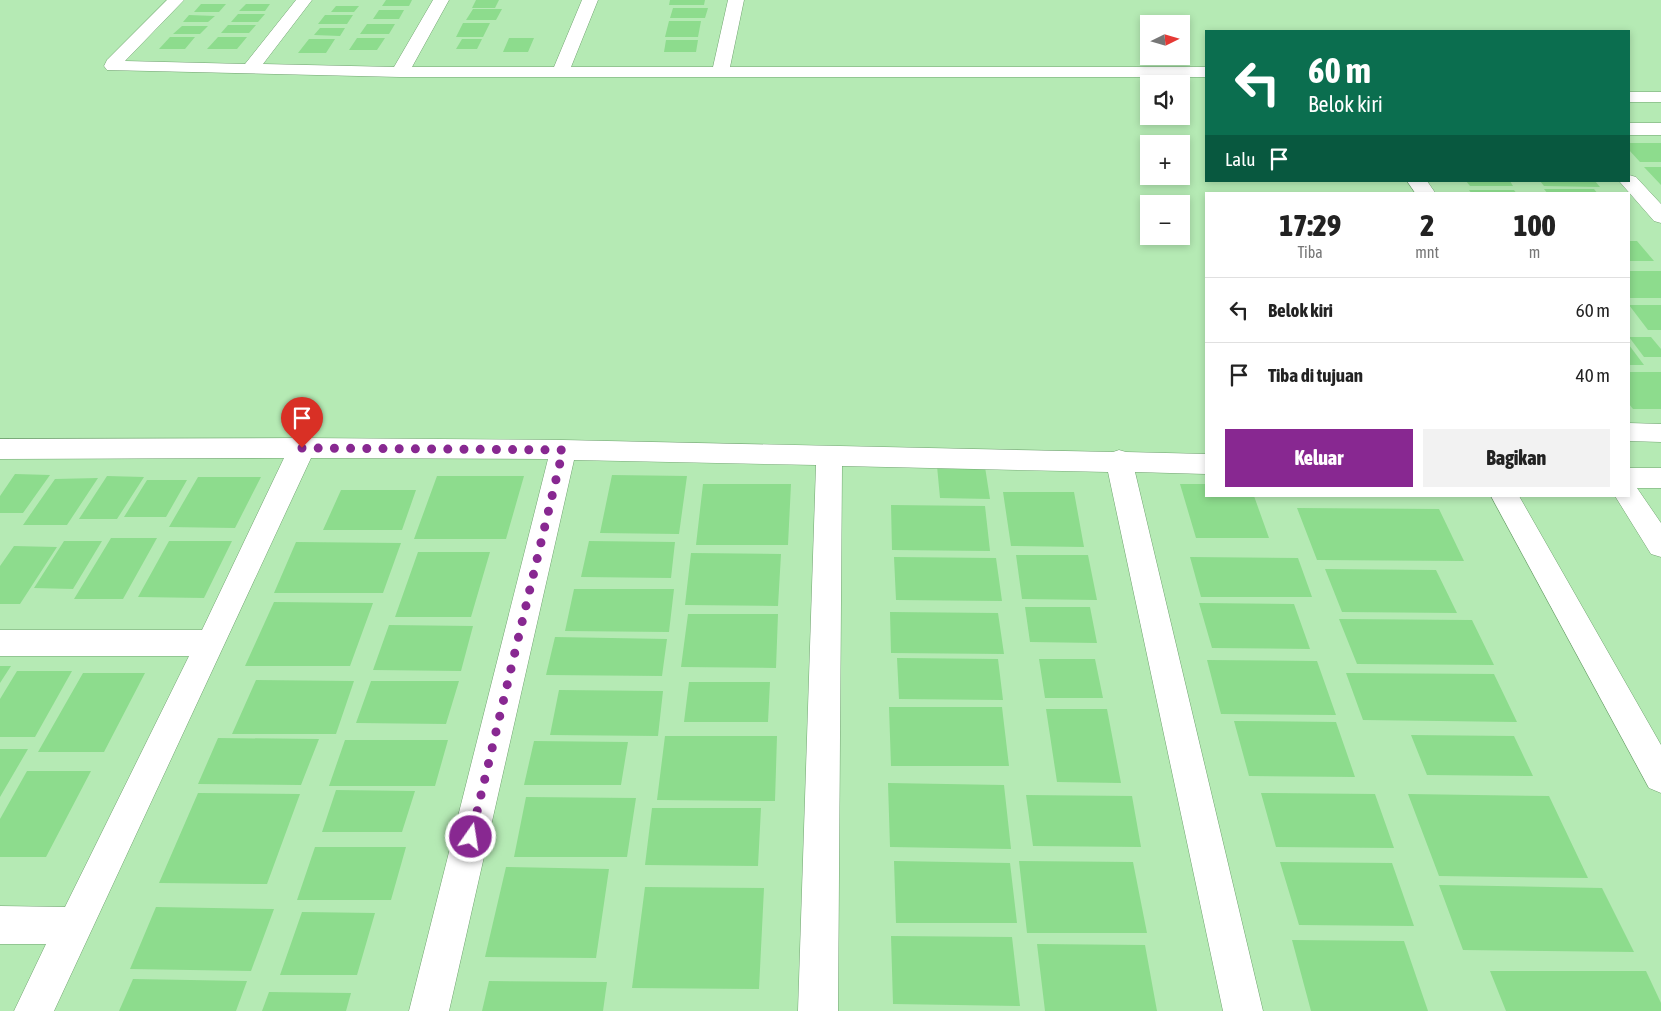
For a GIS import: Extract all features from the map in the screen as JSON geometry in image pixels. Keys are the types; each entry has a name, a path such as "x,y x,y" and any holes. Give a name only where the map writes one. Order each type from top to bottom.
{"street":[{"path":"176,0 113,64 114,66 400,72 1205,72"},
{"path":"250,69 304,0"},
{"path":"400,72 441,0"},
{"path":"561,71 590,0"},
{"path":"720,73 736,0"},
{"path":"1630,97 1661,97"},
{"path":"1630,129 1661,129"},
{"path":"1630,182 1661,217"},
{"path":"1630,432 1661,433"},
{"path":"0,449 302,448 563,450 829,457 1119,460 1205,464"},
{"path":"34,1011 212,643 302,448"},
{"path":"429,1011 563,450"},
{"path":"818,1011 829,457"},
{"path":"1119,460 1243,1011"},
{"path":"1630,478 1661,478"},
{"path":"1506,497 1661,777"},
{"path":"1630,497 1661,546"},
{"path":"0,643 212,643"},
{"path":"0,925 75,926"}],"building":[{"path":"386,0 412,0 409,6 382,6"},
{"path":"476,0 499,0 495,8 472,8"},
{"path":"670,0 705,0 704,5 669,5"},
{"path":"201,4 226,4 219,12 194,12"},
{"path":"246,4 270,4 265,11 239,11"},
{"path":"336,6 359,6 354,12 331,12"},
{"path":"673,8 708,8 705,18 670,18"},
{"path":"473,9 502,9 496,20 466,20"},
{"path":"379,10 404,10 399,19 373,19"},
{"path":"238,14 265,14 258,22 231,22"},
{"path":"189,15 215,16 208,22 183,22"},
{"path":"325,15 353,15 347,24 318,24"},
{"path":"669,21 701,21 698,37 665,37"},
{"path":"463,23 490,23 483,37 456,37"},
{"path":"367,24 395,24 389,34 360,34"},
{"path":"228,25 256,25 249,33 221,33"},
{"path":"182,26 208,26 200,34 173,34"},
{"path":"320,28 345,28 340,36 314,35"},
{"path":"170,37 195,37 185,49 159,49"},
{"path":"218,37 247,37 237,49 207,49"},
{"path":"357,38 385,38 377,50 349,50"},
{"path":"509,38 534,38 528,52 503,52"},
{"path":"309,39 335,39 326,53 298,53"},
{"path":"462,39 482,39 477,49 456,49"},
{"path":"666,40 698,40 696,52 664,52"},
{"path":"1630,143 1661,143 1661,162 1640,162 1630,151"},
{"path":"1644,167 1661,167 1661,185"},
{"path":"1467,182 1511,182 1513,186 1470,186"},
{"path":"1541,182 1596,182 1600,187 1544,186"},
{"path":"1544,189 1594,189 1596,192 1546,192"},
{"path":"1469,190 1514,190 1516,192 1470,192"},
{"path":"1630,241 1637,241 1654,261 1630,261"},
{"path":"1630,271 1661,271 1661,298 1630,298"},
{"path":"1630,305 1661,305 1661,330 1648,330"},
{"path":"1630,337 1651,337 1661,349 1661,357 1644,357"},
{"path":"1630,346 1644,365 1630,365"},
{"path":"1630,372 1661,372 1661,409 1633,409 1630,405"},
{"path":"937,466 985,467 990,499 940,498"},
{"path":"15,474 50,475 23,513 0,513 0,496"},
{"path":"612,475 687,476 679,534 600,533"},
{"path":"107,476 144,477 117,519 79,519"},
{"path":"437,476 524,476 506,539 414,539"},
{"path":"198,477 261,477 235,528 169,527"},
{"path":"98,478 67,525 23,525 55,479"},
{"path":"147,480 187,480 166,517 124,517"},
{"path":"703,484 791,484 788,545 696,545"},
{"path":"1180,484 1205,484 1205,497 1254,497 1269,538 1196,538"},
{"path":"341,490 416,490 402,530 323,530"},
{"path":"1003,492 1074,492 1084,547 1011,546"},
{"path":"891,505 985,506 990,551 892,550"},
{"path":"1297,508 1439,509 1464,561 1317,560"},
{"path":"111,538 157,538 123,599 74,599"},
{"path":"64,541 102,541 73,589 34,588"},
{"path":"169,541 232,541 204,598 138,597"},
{"path":"589,541 675,542 671,578 581,577"},
{"path":"296,542 401,543 383,593 274,593"},
{"path":"14,546 57,547 20,604 0,604 0,566"},
{"path":"418,552 490,552 471,617 395,617"},
{"path":"691,553 781,554 778,606 685,605"},
{"path":"1016,555 1088,555 1097,600 1022,599"},
{"path":"894,557 996,558 1002,601 896,600"},
{"path":"1190,557 1298,558 1312,597 1201,597"},
{"path":"1325,569 1436,570 1457,613 1342,612"},
{"path":"574,589 674,589 669,632 565,631"},
{"path":"274,602 373,603 350,666 245,666"},
{"path":"1199,603 1294,604 1310,649 1212,648"},
{"path":"1025,607 1090,607 1097,643 1030,642"},
{"path":"890,612 998,613 1004,654 891,653"},
{"path":"688,614 778,614 776,668 681,667"},
{"path":"1339,619 1472,620 1494,665 1357,664"},
{"path":"389,625 473,626 461,671 373,670"},
{"path":"555,637 667,639 662,676 546,675"},
{"path":"897,658 998,659 1003,700 899,699"},
{"path":"1039,659 1095,659 1103,698 1045,698"},
{"path":"1207,660 1317,661 1336,715 1221,714"},
{"path":"0,666 11,666 0,683"},
{"path":"17,671 72,671 35,737 0,737 0,699"},
{"path":"83,673 145,673 104,752 38,752"},
{"path":"1346,673 1494,674 1517,722 1363,720"},
{"path":"256,680 354,681 336,734 232,734"},
{"path":"371,681 459,681 446,724 356,723"},
{"path":"689,682 770,682 768,722 684,722"},
{"path":"559,690 663,691 658,736 550,735"},
{"path":"889,707 1002,707 1009,766 891,766"},
{"path":"1046,709 1107,709 1121,783 1057,782"},
{"path":"1234,721 1336,722 1355,777 1249,776"},
{"path":"1411,735 1514,736 1533,776 1427,775"},
{"path":"665,736 777,736 775,801 657,800"},
{"path":"218,738 319,739 301,785 198,784"},
{"path":"345,740 448,740 435,786 329,786"},
{"path":"534,741 628,742 621,785 524,785"},
{"path":"0,749 28,749 0,797"},
{"path":"27,771 91,771 46,857 0,857 0,819"},
{"path":"888,783 1004,785 1011,849 890,847"},
{"path":"336,790 415,791 402,832 322,832"},
{"path":"198,793 300,794 267,884 159,883"},
{"path":"1261,793 1375,794 1394,848 1276,847"},
{"path":"1408,794 1549,796 1588,878 1439,876"},
{"path":"1026,795 1132,796 1141,847 1033,846"},
{"path":"526,797 636,798 627,857 514,857"},
{"path":"652,808 761,808 758,866 645,865"},
{"path":"315,847 406,847 391,900 297,900"},
{"path":"894,861 1010,863 1017,923 896,923"},
{"path":"1019,861 1133,862 1147,933 1027,933"},
{"path":"1280,862 1392,863 1414,926 1299,925"},
{"path":"506,867 609,869 596,958 485,957"},
{"path":"1439,885 1602,888 1634,952 1463,950"},
{"path":"645,887 764,888 759,989 632,988"},
{"path":"156,907 274,909 251,971 130,969"},
{"path":"302,912 375,913 357,975 280,975"},
{"path":"891,936 1012,937 1020,1006 893,1004"},
{"path":"1292,940 1404,941 1428,1011 1311,1011"},
{"path":"1037,944 1145,945 1157,1011 1045,1011"},
{"path":"1490,971 1646,971 1661,1003 1661,1011 1506,1011"},
{"path":"133,979 247,981 236,1011 119,1011"},
{"path":"489,981 607,982 603,1011 482,1011"},
{"path":"269,992 351,993 346,1011 262,1011"}],"route":[{"path":"302,448 563,450 471,837"}]}
